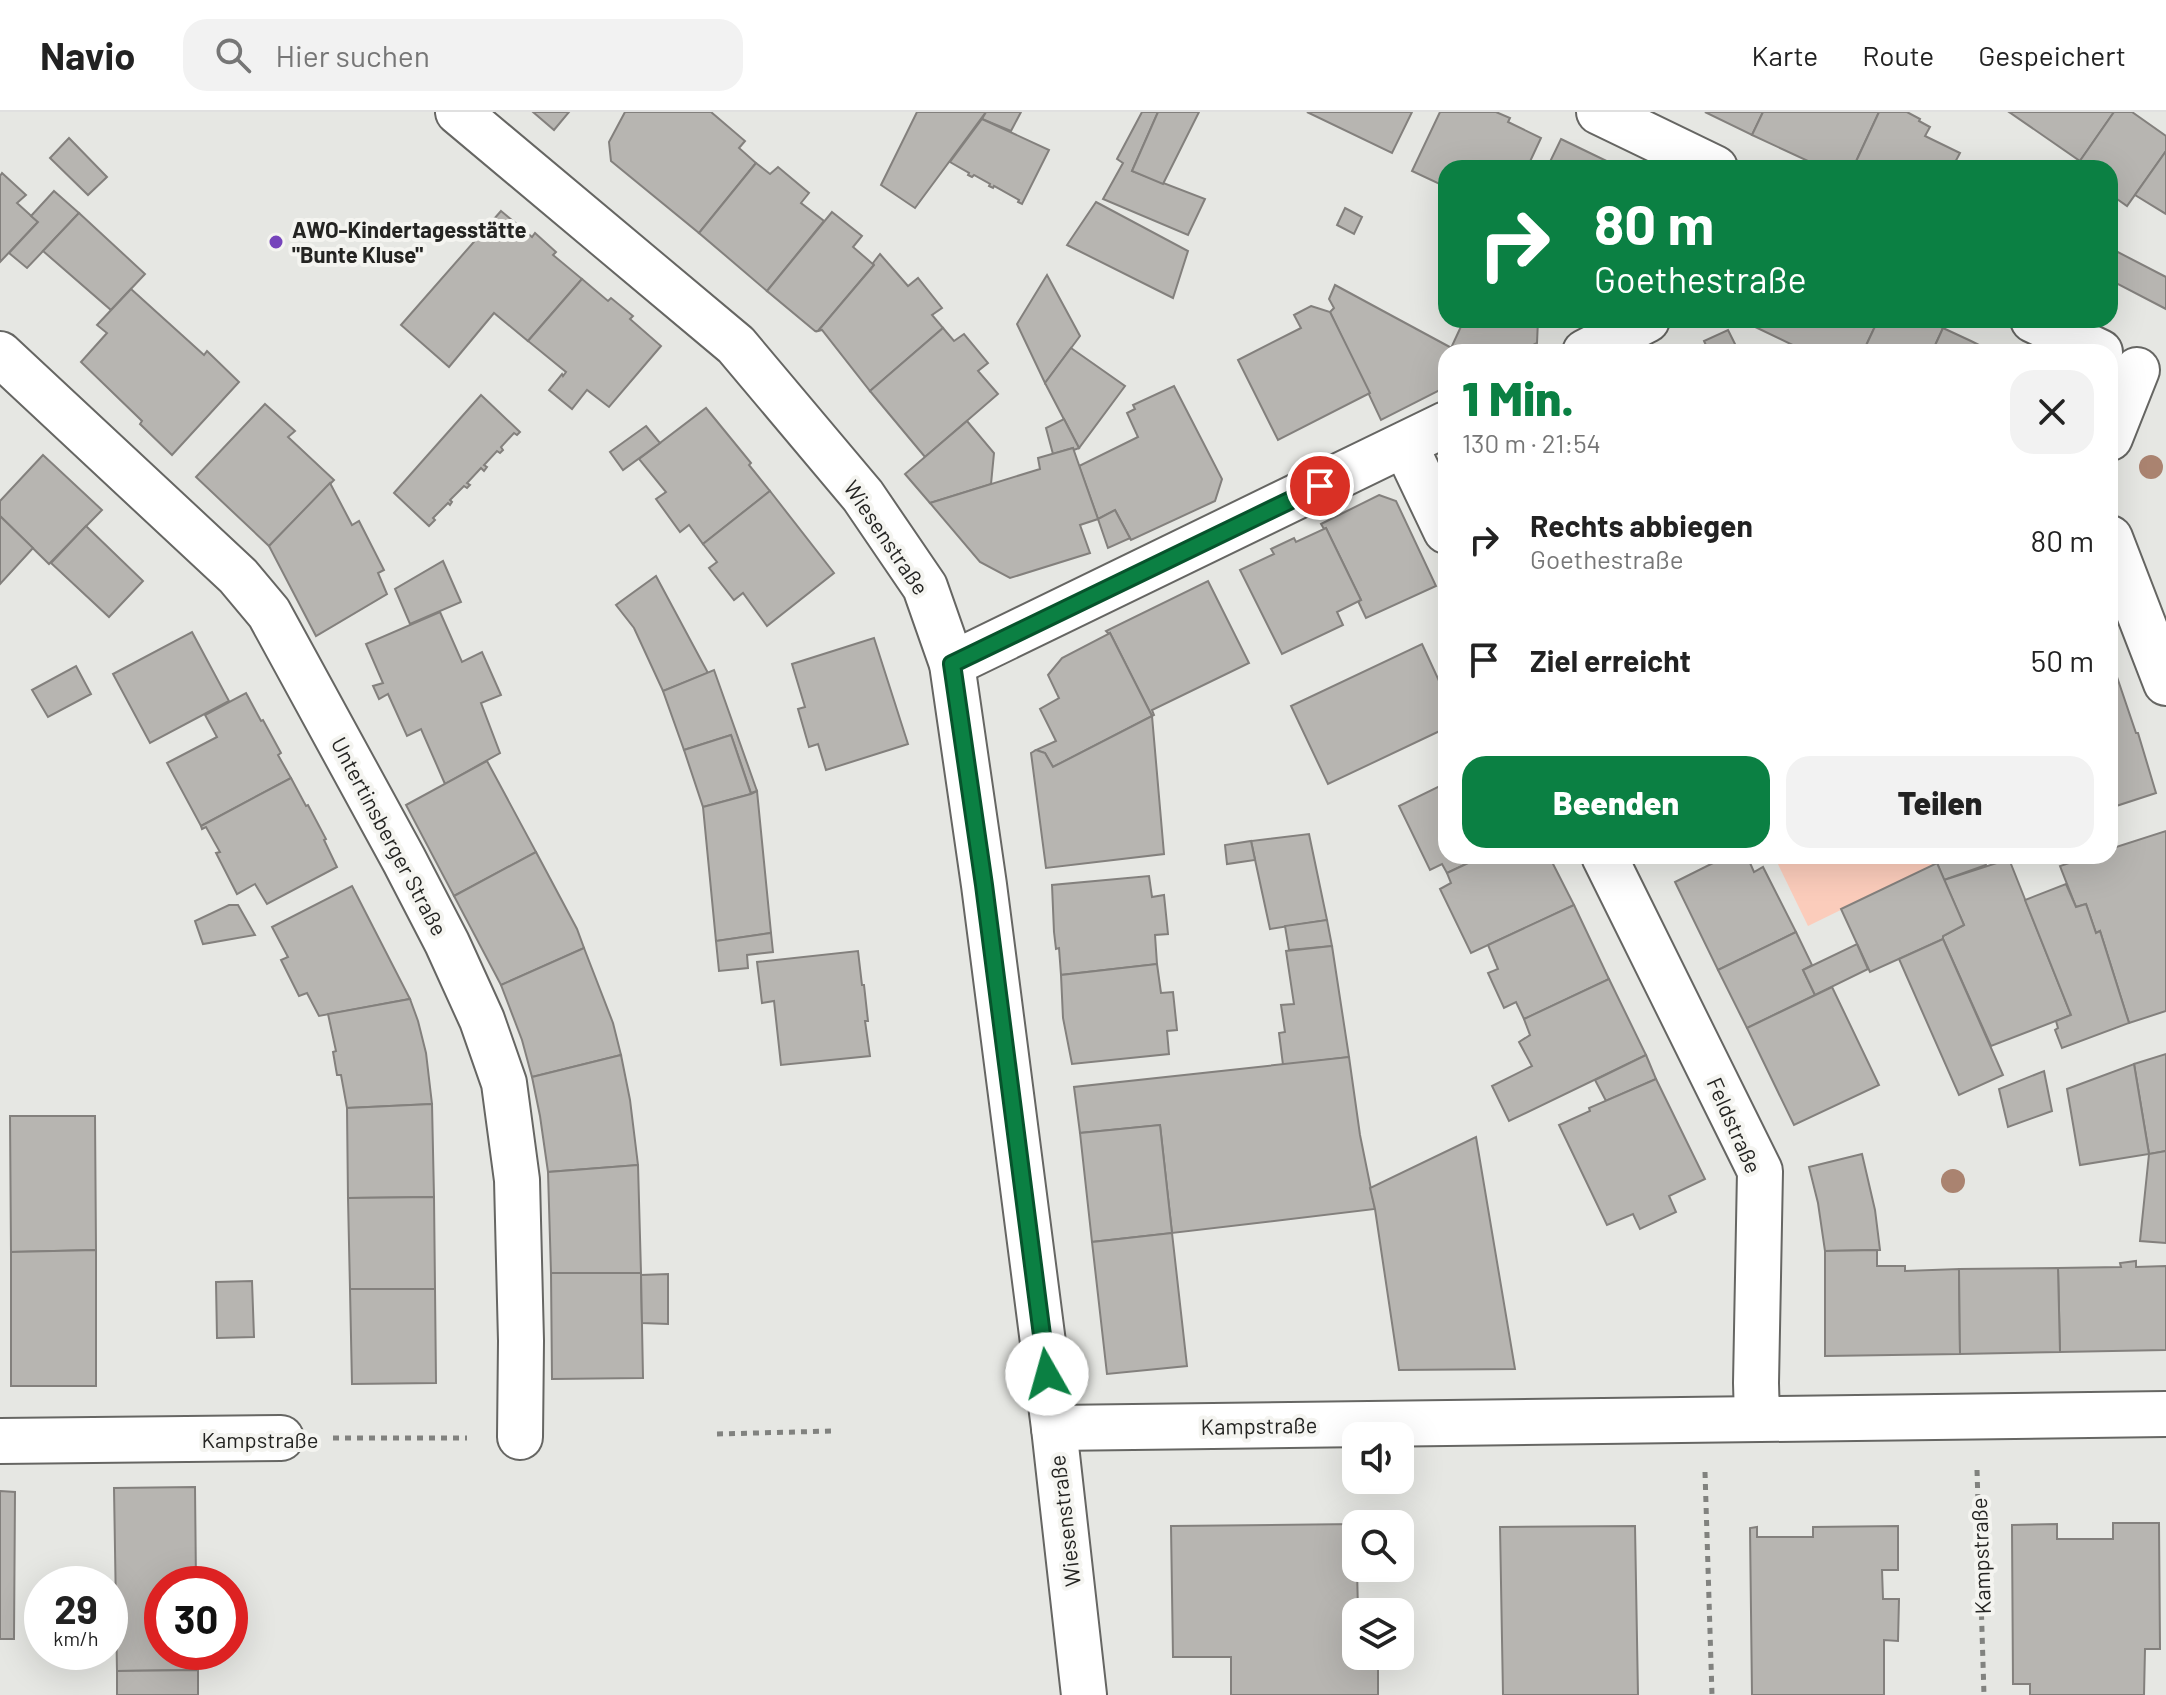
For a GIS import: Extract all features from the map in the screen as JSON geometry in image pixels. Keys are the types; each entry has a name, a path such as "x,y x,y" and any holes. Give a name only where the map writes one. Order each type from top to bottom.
{"street":[{"name":"Wiesenstraße","path":"458,112 736,345 863,496 925,587 952,664 1054,1428 1084,1695"},
{"path":"1599,112 1698,160"},
{"path":"1600,344 1632,328"},
{"path":"2050,328 2083,344"},
{"name":"Untertinsberger Straße","path":"0,354 238,576 269,613 349,755 447,943 482,1020 504,1083 511,1129 517,1180 520,1279 520,1437"},
{"path":"2118,406 2128,366"},
{"path":"952,664 1438,428"},
{"path":"1405,445 1438,514"},
{"path":"2118,559 2166,683"},
{"name":"Feldstraße","path":"1608,864 1760,1171 1757,1419"},
{"name":"Kampstraße","path":"1054,1428 2166,1414"},
{"name":"Kampstraße","path":"0,1441 281,1438"}],"path":[{"name":"Kampstraße","path":"1976,1417 1984,1695"},
{"path":"1704,1419 1712,1695"},
{"path":"717,1434 833,1431"},
{"name":"Kampstraße","path":"281,1438 520,1437"}],"shaded area":[{"path":"1778,864 1935,864 1808,926"}],"building":[{"path":"533,112 569,112 554,130"},
{"path":"625,112 711,112 745,141 739,148 756,163 699,233 611,161 609,142"},
{"path":"917,112 986,112 915,208 881,185"},
{"path":"986,112 1021,112 1011,131 982,119"},
{"path":"1142,112 1158,112 1132,171 1205,199 1188,235 1103,199 1123,163 1117,159"},
{"path":"1158,112 1199,112 1163,184 1132,171"},
{"path":"1307,112 1412,112 1392,153"},
{"path":"1440,112 1496,112 1510,118 1508,122 1541,138 1531,160 1438,160 1438,183 1412,171"},
{"path":"1705,112 1763,112 1752,135"},
{"path":"1763,112 1879,112 1857,160 1806,160 1752,135"},
{"path":"1879,112 1907,112 1930,127 1925,136 1960,153 1956,160 1857,160"},
{"path":"2009,112 2114,112 2079,160"},
{"path":"2114,112 2132,112 2166,136 2166,151 2127,206 2118,200 2118,160 2081,160"},
{"path":"982,119 1049,150 1022,204 950,162"},
{"path":"69,138 107,177 88,195 50,158"},
{"path":"1561,139 1605,160 1551,160"},
{"path":"2166,151 2166,214 2135,195"},
{"path":"756,163 770,174 778,167 809,193 801,203 824,221 767,291 699,233"},
{"path":"2,173 26,195 17,203 38,222 0,262 0,176"},
{"path":"54,191 79,213 27,268 9,253 38,222 31,216"},
{"path":"1096,202 1188,251 1173,298 1067,245"},
{"path":"1345,208 1362,217 1354,234 1337,225"},
{"path":"501,211 532,237 535,233 556,252 553,255 582,279 528,341 494,313 449,367 401,325"},
{"path":"832,212 862,236 853,247 874,265 815,331 767,291"},
{"path":"79,213 145,274 111,310 43,251"},
{"path":"2118,252 2166,277 2166,309 2118,284"},
{"path":"880,254 908,286 918,278 942,308 932,315 943,328 870,391 822,330 818,331"},
{"path":"1047,275 1080,336 1045,383 1017,324"},
{"path":"582,279 608,301 611,298 633,316 630,319 661,346 609,407 587,390 572,409 549,390 566,372 528,341"},
{"path":"1335,285 1444,344 1438,344 1438,391 1381,420 1330,312 1334,308 1329,299"},
{"path":"131,289 204,355 207,351 239,382 172,455 81,362 107,333 97,325"},
{"path":"1311,306 1330,312 1370,393 1278,440 1238,360 1301,328 1294,315"},
{"path":"943,328 954,341 964,334 988,363 978,371 998,394 925,457 870,391"},
{"path":"1460,328 1538,328 1535,344 1453,344"},
{"path":"1757,328 1874,328 1867,344 1790,344"},
{"path":"1874,328 1943,328 1936,344 1867,344"},
{"path":"1943,328 1977,344 1936,344"},
{"path":"1728,330 1735,344 1705,344 1704,341"},
{"path":"1071,348 1125,386 1079,448 1045,383"},
{"path":"1174,386 1222,479 1215,501 1131,540 1115,510 1098,519 1079,466 1138,437 1127,413 1135,409 1133,405"},
{"path":"481,395 520,432 517,435 514,433 501,447 503,450 500,453 497,451 484,465 487,467 484,471 481,468 467,483 470,485 467,488 464,486 450,500 450,505 448,503 429,526 394,493"},
{"path":"265,404 295,431 288,437 334,480 269,546 196,477"},
{"path":"706,408 770,491 703,544 689,525 680,532 656,499 666,492 639,459"},
{"path":"1064,419 1079,448 1053,454 1046,428"},
{"path":"967,421 994,453 991,484 930,503 905,474"},
{"path":"646,426 660,443 623,470 610,452"},
{"path":"1073,448 1098,519 1080,525 1090,553 1010,578 980,562 930,503 1040,469 1038,458"},
{"path":"43,455 102,510 49,564 0,516 0,501"},
{"path":"330,483 352,525 359,521 384,570 378,573 387,594 316,636 269,546"},
{"path":"770,491 834,573 767,626 743,593 734,600 709,568 717,562 703,544"},
{"path":"1379,495 1396,501 1436,586 1366,618 1358,601 1361,600 1326,528 1321,524"},
{"path":"1115,510 1130,538 1108,548 1098,519"},
{"path":"0,516 33,548 0,584"},
{"path":"86,526 143,581 109,617 51,563"},
{"path":"1326,528 1361,600 1337,612 1343,625 1282,654 1240,570 1274,554 1271,549"},
{"path":"443,561 461,602 410,624 395,589"},
{"path":"656,576 708,673 663,691 634,628 616,605"},
{"path":"1208,581 1249,663 1152,710 1152,716 1110,633 1106,631"},
{"path":"440,612 462,662 482,652 501,695 481,703 500,753 445,784 421,729 407,736 388,694 379,699 373,686 383,683 366,644"},
{"path":"192,632 229,701 150,743 113,674"},
{"path":"1110,633 1152,716 1053,767 1045,753 1036,750 1056,741 1040,709 1059,698 1048,675 1062,658"},
{"path":"874,638 908,744 826,770 818,744 809,747 798,709 805,707 792,664"},
{"path":"1422,644 1438,679 1438,732 1328,784 1291,706"},
{"path":"76,666 91,694 48,717 32,690"},
{"path":"714,670 757,791 751,793 731,735 684,750 663,691"},
{"path":"2118,680 2138,733 2156,793 2118,805"},
{"path":"246,693 281,753 278,755 291,778 201,826 167,763 217,737 205,715"},
{"path":"1152,716 1164,854 1046,868 1031,753 1036,750 1045,753 1053,767"},
{"path":"731,735 751,794 703,807 684,750"},
{"path":"487,761 536,852 454,896 406,805"},
{"path":"291,778 326,839 337,867 267,904 255,884 237,894 216,853 220,852 206,827 202,829 201,826"},
{"path":"1438,787 1438,864 1442,864 1430,870 1399,806"},
{"path":"757,791 771,933 716,941 703,807"},
{"path":"2166,831 2166,1011 2129,1023 2100,931 2096,933 2086,904 2076,907 2060,866 2118,864 2118,846"},
{"path":"1309,834 1327,920 1270,929 1251,841"},
{"path":"1251,841 1255,860 1227,864 1225,845"},
{"path":"536,852 584,948 501,985 454,896"},
{"path":"1442,864 1466,864 1447,873"},
{"path":"1466,864 1553,864 1574,905 1471,953 1440,889 1451,883 1447,873"},
{"path":"1711,864 1750,864 1754,872 1763,867 1796,932 1718,970 1675,882"},
{"path":"1937,864 1986,864 1986,865 1944,880"},
{"path":"1937,864 1964,925 1943,936 1943,939 1870,972 1841,909"},
{"path":"1994,864 2011,864 2071,1015 1991,1046 1943,939 1943,936 1964,925 1944,880"},
{"path":"1149,876 1152,897 1164,895 1168,934 1155,935 1157,964 1061,975 1054,932 1052,885"},
{"path":"2066,884 2076,907 2086,904 2096,933 2100,931 2129,1023 2062,1048 2055,1030 2058,1028 2056,1021 2071,1015 2025,900"},
{"path":"352,886 410,999 319,1016 307,993 299,996 281,960 288,957 272,927"},
{"path":"229,905 238,905 255,935 203,944 195,921"},
{"path":"1574,905 1609,979 1524,1019 1516,1002 1504,1008 1488,973 1498,969 1488,945"},
{"path":"1327,920 1332,946 1289,950 1285,926"},
{"path":"1796,932 1812,965 1803,970 1815,995 1747,1028 1718,970"},
{"path":"771,933 773,952 747,955 748,968 719,971 716,941"},
{"path":"1943,939 2003,1075 1959,1095 1899,959"},
{"path":"1857,944 1868,969 1815,995 1803,970"},
{"path":"1332,946 1349,1057 1283,1065 1279,1033 1285,1032 1281,1005 1294,1004 1286,951"},
{"path":"584,948 613,1023 621,1055 532,1077 501,985"},
{"path":"858,951 870,1056 781,1065 774,1001 762,1003 757,962"},
{"path":"1157,964 1161,993 1173,992 1177,1030 1167,1031 1169,1054 1072,1064 1063,1018 1061,975"},
{"path":"1609,979 1646,1055 1509,1121 1492,1086 1532,1066 1519,1042 1530,1035 1524,1019"},
{"path":"1832,987 1879,1085 1794,1125 1747,1028"},
{"path":"410,999 426,1053 432,1104 347,1108 341,1075 337,1075 333,1052 336,1051 328,1014"},
{"path":"2166,1054 2166,1151 2149,1154 2134,1064"},
{"path":"621,1055 638,1165 548,1172 532,1077"},
{"path":"1646,1055 1656,1079 1606,1101 1595,1080"},
{"path":"1349,1057 1375,1209 1172,1233 1160,1125 1080,1133 1074,1087"},
{"path":"2134,1064 2149,1154 2080,1165 2067,1089"},
{"path":"2044,1071 2052,1111 2008,1127 1999,1089"},
{"path":"1656,1079 1705,1179 1669,1196 1676,1212 1640,1229 1633,1214 1607,1225 1559,1125 1590,1111 1589,1108"},
{"path":"432,1104 434,1197 348,1198 347,1108"},
{"path":"10,1116 95,1116 96,1250 11,1252"},
{"path":"1160,1125 1172,1233 1092,1242 1080,1133"},
{"path":"1476,1137 1515,1369 1399,1370 1370,1188"},
{"path":"2166,1151 2166,1243 2140,1241 2149,1154"},
{"path":"1862,1154 1875,1210 1880,1250 1825,1251 1809,1167"},
{"path":"638,1165 641,1273 551,1273 548,1172"},
{"path":"434,1197 435,1289 350,1289 348,1198"},
{"path":"1172,1233 1187,1366 1107,1374 1092,1242"},
{"path":"96,1250 96,1386 11,1386 11,1252"},
{"path":"1877,1250 1877,1266 1905,1266 1905,1271 1959,1269 1960,1354 1825,1356 1825,1251"},
{"path":"2136,1261 2136,1267 2166,1266 2166,1350 2060,1352 2058,1268 2121,1267 2120,1263"},
{"path":"2058,1268 2060,1352 1960,1354 1959,1269"},
{"path":"551,1273 641,1273 643,1378 552,1379"},
{"path":"668,1274 668,1324 642,1323 641,1275"},
{"path":"252,1281 254,1337 217,1338 216,1282"},
{"path":"350,1289 435,1289 436,1383 352,1384"},
{"path":"195,1487 196,1566 144,1566 144,1670 198,1670 117,1671 128,1670 128,1566 115,1566 114,1488"},
{"path":"0,1491 15,1492 14,1639 0,1639"},
{"path":"2113,1523 2159,1523 2160,1649 2145,1649 2144,1695 2030,1695 2030,1684 2013,1684 2012,1525 2057,1524 2057,1539 2113,1539"},
{"path":"1342,1524 1342,1582 1357,1582 1358,1598 1342,1598 1342,1670 1378,1670 1378,1695 1231,1695 1231,1657 1173,1657 1171,1526"},
{"path":"1635,1526 1638,1695 1503,1695 1500,1527"},
{"path":"1898,1526 1898,1570 1882,1570 1883,1599 1899,1599 1898,1641 1884,1640 1884,1695 1752,1695 1750,1528 1757,1527 1757,1537 1813,1537 1813,1527"},
{"path":"198,1670 198,1695 117,1695 117,1671"}],"place":[{"name":"AWO-Kindertagesstätte \"Bunte Kluse\"","path":"276,242"}],"route":[{"path":"1047,1374 984,885 952,664 1320,486"}]}
